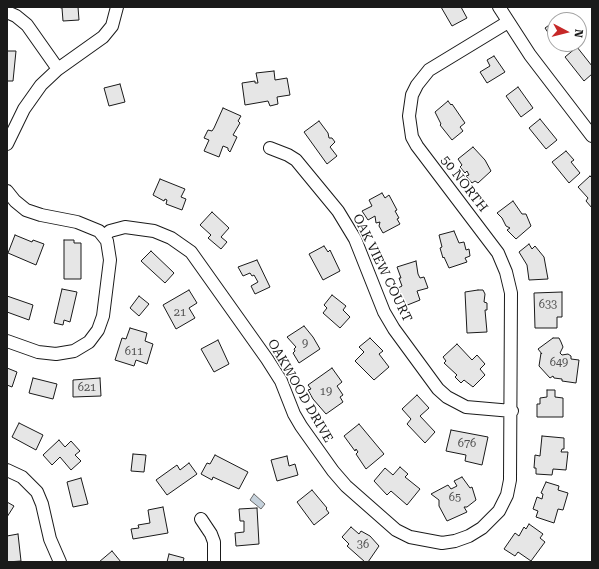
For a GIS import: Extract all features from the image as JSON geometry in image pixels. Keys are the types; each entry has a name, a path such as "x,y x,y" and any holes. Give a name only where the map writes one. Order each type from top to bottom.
{"street":[{"path":"7,144 17,122 32,96 58,68 103,37 112,26 117,7"},
{"path":"500,7 530,55 592,136"},
{"path":"7,12 16,16 27,25 58,68"},
{"name":"50 NORTH","path":"508,22 429,70 420,81 412,95 409,116 412,137 417,146 488,238 498,253 506,272 512,304 512,410"},
{"name":"OAK VIEW COURT","path":"270,148 296,160 338,211 355,239 384,312 394,329 438,389 447,397 466,407 478,409 512,410"},
{"path":"7,191 15,201 26,210 85,224 99,231 104,236 109,247 110,260 104,308 98,330 89,342 74,351 56,354 38,352 7,341"},
{"name":"OAKWOOD DRIVE","path":"104,236 114,230 125,227 154,231 171,238 191,252 270,364 281,381 298,420 333,471 354,494 396,530 406,536 436,542 455,541 475,533 494,517 505,499 510,480 512,410"},
{"path":"7,470 22,477 37,492 42,504 50,539 60,562"},
{"path":"201,519 211,534 214,542 214,562"}],"shaded area":[{"path":"254,494 265,504 261,509 250,500"}],"building":[{"path":"57,7 78,7 79,20 63,21 62,8"},
{"path":"441,7 461,7 467,18 452,26"},
{"path":"7,51 16,51 13,81 7,81"},
{"path":"571,52 581,52 592,66 592,74 584,81 565,57"},
{"path":"494,56 505,72 487,83 480,72 490,66 487,60"},
{"path":"274,71 275,80 287,78 290,95 277,97 278,104 270,106 268,101 245,105 242,83 255,81 255,83 258,83 256,73"},
{"path":"120,84 125,102 109,106 104,88"},
{"path":"518,87 533,108 521,117 506,96"},
{"path":"448,101 451,105 452,104 465,123 460,127 463,131 452,140 440,125 441,124 435,112"},
{"path":"223,108 241,116 238,121 240,123 233,135 237,137 230,152 228,148 223,146 219,157 204,151 209,140 204,138 208,130 212,131 214,128"},
{"path":"540,119 557,140 546,149 529,128"},
{"path":"319,121 328,133 329,138 332,138 335,142 330,147 337,156 327,164 304,132"},
{"path":"473,147 485,160 491,171 478,183 475,181 472,183 466,176 469,175 467,171 465,173 460,167 462,165 458,159"},
{"path":"566,151 574,160 571,162 580,173 569,183 552,162"},
{"path":"590,176 592,178 592,208 586,201 588,198 578,187"},
{"path":"160,179 185,189 181,197 186,199 182,210 166,204 167,200 165,199 164,201 153,195"},
{"path":"382,193 385,198 389,195 397,210 395,211 399,218 397,219 400,224 383,233 379,226 380,222 376,223 375,216 368,220 362,211 372,206 369,200"},
{"path":"513,201 522,214 526,214 531,226 516,239 507,230 510,228 506,226 502,218 497,213"},
{"path":"212,212 229,228 221,237 227,242 221,249 208,238 211,235 200,225"},
{"path":"454,231 459,243 464,242 466,250 469,249 470,256 465,258 467,262 449,268 444,257 443,258 440,248 442,247 439,235"},
{"path":"15,235 32,242 33,240 44,244 36,265 8,253"},
{"path":"64,240 74,240 74,243 81,243 81,279 64,279"},
{"path":"529,244 532,249 535,246 544,257 548,279 529,280 527,265 519,252"},
{"path":"324,246 328,252 330,250 340,271 323,280 309,254"},
{"path":"151,251 174,273 165,283 141,261"},
{"path":"257,260 270,287 255,294 251,286 258,282 254,275 252,276 250,273 243,276 238,267"},
{"path":"416,261 418,274 420,278 424,277 428,288 417,291 420,300 405,306 398,288 402,286 397,267"},
{"path":"62,289 77,292 70,322 64,320 63,325 54,323"},
{"path":"189,290 197,303 189,308 195,318 176,329 163,305"},
{"path":"483,290 485,294 484,302 487,303 487,310 485,310 487,332 467,333 465,292"},
{"path":"562,292 562,317 557,317 557,328 535,328 534,293"},
{"path":"332,295 346,306 343,310 350,317 340,328 323,313 327,308 324,305"},
{"path":"7,296 33,305 29,320 7,312"},
{"path":"139,296 149,304 139,316 130,308"},
{"path":"304,326 320,349 299,363 293,353 296,347 287,337"},
{"path":"130,328 147,333 145,341 153,344 147,364 136,360 134,366 115,360 122,338 126,339"},
{"path":"370,338 383,351 379,354 389,367 374,380 355,361 364,352 359,347"},
{"path":"553,338 559,338 563,347 560,353 562,355 568,354 571,356 571,359 579,360 576,383 562,381 562,379 554,378 553,376 550,378 539,366 541,353 542,354 538,349"},
{"path":"218,340 229,364 214,372 201,349"},
{"path":"457,344 472,360 477,355 485,364 480,369 485,375 473,387 464,380 461,383 455,377 457,375 444,363 446,361 443,357"},
{"path":"7,368 17,372 12,387 7,385"},
{"path":"332,368 342,382 337,386 343,395 340,397 343,402 326,414 313,399 308,390 311,389 308,385"},
{"path":"33,378 57,384 53,399 29,393"},
{"path":"100,378 101,396 73,397 73,380"},
{"path":"547,390 555,390 555,397 563,398 563,417 537,417 537,404 540,404 540,398 547,397"},
{"path":"417,395 429,408 420,416 435,432 425,443 407,424 411,419 402,409"},
{"path":"19,423 43,435 36,450 12,437"},
{"path":"359,424 384,454 366,469 356,454 358,452 356,449 355,451 344,436"},
{"path":"451,430 488,437 482,465 465,461 466,455 446,451"},
{"path":"542,436 564,438 564,449 562,449 561,452 568,452 566,470 553,469 552,475 536,474 536,468 534,468 535,455 540,456"},
{"path":"59,440 65,447 71,441 80,451 75,455 81,461 71,470 60,457 52,465 43,455"},
{"path":"133,454 146,455 144,472 131,471"},
{"path":"215,455 248,472 239,489 213,477 212,480 201,474 207,463 210,464"},
{"path":"287,456 289,466 295,464 298,475 277,481 271,460"},
{"path":"189,463 197,474 167,495 156,480 177,465 180,470"},
{"path":"400,467 408,474 405,477 420,489 407,505 391,491 387,495 374,481 385,468 393,475"},
{"path":"462,477 470,488 472,487 476,500 467,507 464,507 467,512 447,521 439,506 439,500 431,494 448,485 451,489 457,486 454,481"},
{"path":"81,478 88,504 73,507 67,482"},
{"path":"546,482 559,486 558,490 568,493 563,510 558,509 554,523 536,517 538,511 533,509 537,497 542,499 543,494 541,493"},
{"path":"312,490 327,508 326,509 329,513 314,525 297,502"},
{"path":"7,502 14,506 7,517"},
{"path":"163,507 168,533 133,539 131,529 139,528 138,525 150,523 148,510"},
{"path":"257,508 259,544 236,546 235,533 244,532 244,521 240,521 239,509"},
{"path":"529,524 543,534 540,538 545,542 531,561 518,552 515,556 504,549 515,533 519,536 524,527 526,529"},
{"path":"351,527 359,534 361,531 370,536 379,546 368,562 365,562 347,546 349,544 342,537"},
{"path":"18,534 21,561 7,562 7,536"},
{"path":"112,551 121,562 99,562"},
{"path":"169,554 184,558 183,562 167,562"}]}
